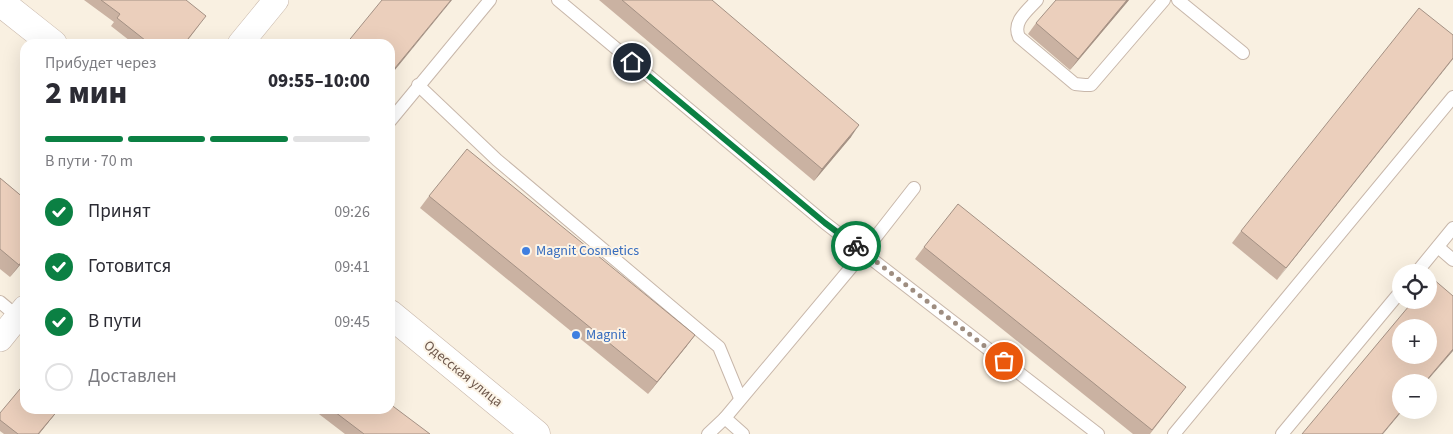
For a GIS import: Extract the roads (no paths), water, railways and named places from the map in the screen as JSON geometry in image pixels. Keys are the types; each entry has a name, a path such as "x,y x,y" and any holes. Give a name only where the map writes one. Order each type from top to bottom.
{"street":[{"path":"244,39 276,0"},
{"path":"0,2 47,39"},
{"path":"0,339 14,309"},
{"name":"Одесская улица","path":"395,318 536,434"}],"lane":[{"path":"395,115 490,0"},
{"path":"558,0 825,223 1098,434"},
{"path":"1037,0 1019,21 1016,31 1019,38 1075,84 1085,86 1091,84 1164,0"},
{"path":"1178,0 1243,53"},
{"path":"418,86 497,160 719,347 740,398"},
{"path":"1174,434 1453,98"},
{"path":"708,434 725,418 864,252 914,188"},
{"path":"1424,264 1453,228"},
{"path":"1438,247 1453,260"},
{"path":"1282,434 1392,302"},
{"path":"725,418 743,434"}],"place":[{"name":"Magnit Cosmetics","path":"526,251"},
{"name":"Magnit","path":"576,335"}]}
